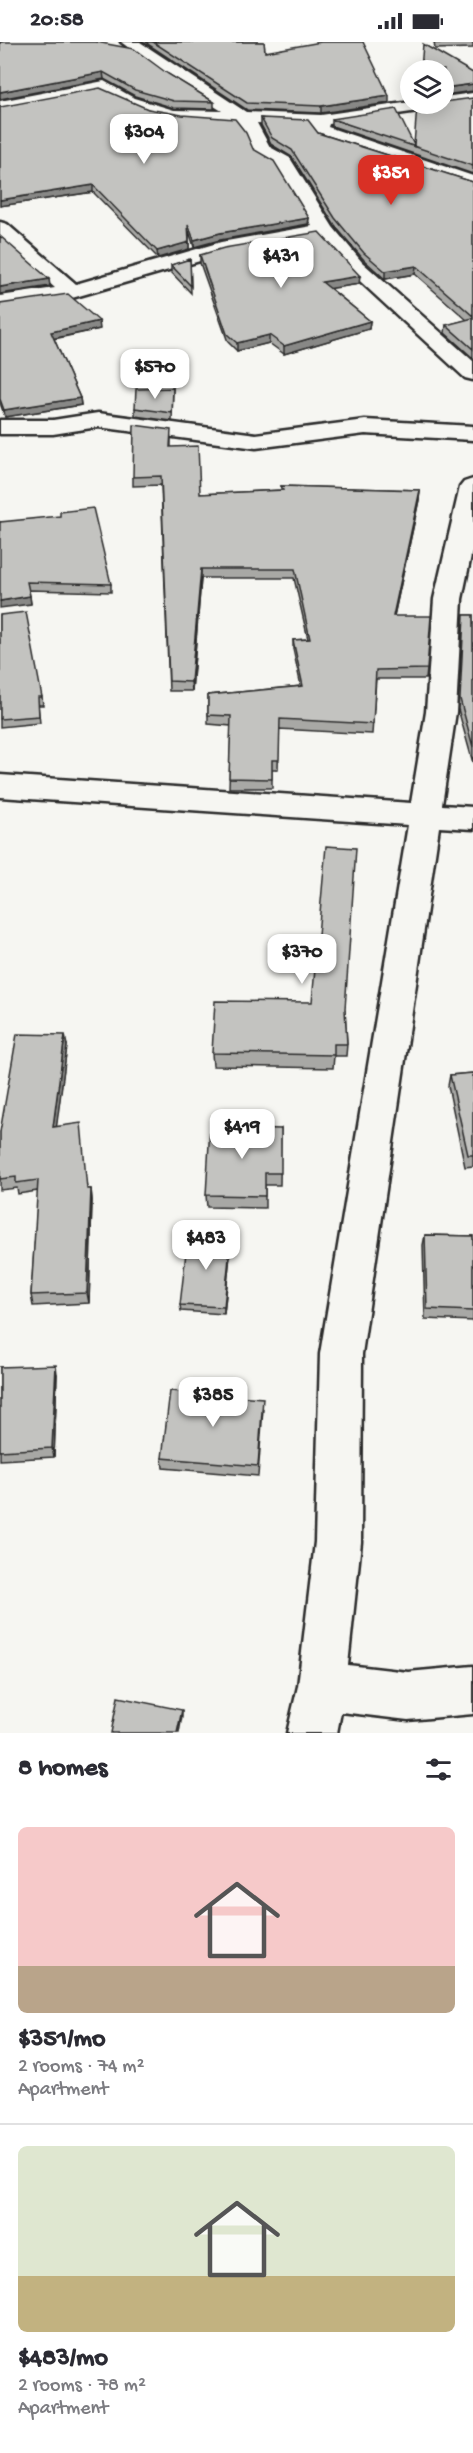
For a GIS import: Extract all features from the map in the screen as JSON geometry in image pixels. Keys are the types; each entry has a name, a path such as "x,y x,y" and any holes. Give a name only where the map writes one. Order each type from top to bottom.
{"street":[{"path":"129,42 178,76 219,99 238,115 260,142 261,150 283,162 325,230 355,266 473,373"},
{"path":"0,106 104,86 128,102 157,112 321,120 400,109"},
{"path":"454,101 473,98"},
{"path":"321,120 319,128 325,134 473,182"},
{"path":"0,228 72,292"},
{"path":"0,303 72,292 221,248 325,230"},
{"path":"0,427 53,427 98,420 256,441 365,427 473,433"},
{"path":"312,1733 322,1686 338,1542 341,1354 441,712 448,599 473,487"},
{"path":"0,786 473,819"},
{"path":"322,1686 408,1696 473,1690"}],"building":[{"path":"0,42 96,42 134,49 168,74 214,102 174,101 135,90 103,72 0,92"},
{"path":"153,42 264,42 265,52 321,42 363,42 389,96 321,106 247,103"},
{"path":"423,44 451,60 422,60"},
{"path":"454,62 473,73 473,84 454,87"},
{"path":"100,88 148,109 182,115 235,119 246,133 253,149 274,161 309,218 220,233 194,240 188,224 189,242 157,251 93,185 0,200 0,107"},
{"path":"473,98 473,166 332,119 396,109 414,145 416,114 454,114 454,101"},
{"path":"261,118 308,120 318,133 473,182 473,316 416,266 385,271 364,253 335,218 292,150 272,138"},
{"path":"319,232 360,276 322,282 370,321 284,346 269,335 237,343 227,334 200,255 224,248"},
{"path":"0,236 49,279 0,287"},
{"path":"190,259 191,286 171,265"},
{"path":"68,294 99,321 51,332 80,398 4,410 0,399 0,304"},
{"path":"473,318 473,349 446,325"},
{"path":"173,388 172,413 135,408 136,389"},
{"path":"134,425 171,430 170,447 198,446 200,494 283,490 281,486 420,490 393,616 431,616 427,669 376,670 373,724 280,719 279,760 272,760 272,779 229,778 231,716 208,715 208,695 303,686 293,640 310,639 295,569 201,569 191,682 169,681 161,476 133,477"},
{"path":"93,508 111,584 27,582 30,596 0,601 0,522 60,516 60,512"},
{"path":"26,612 42,697 38,697 39,716 0,719 0,615"},
{"path":"464,615 473,615 473,747 460,699"},
{"path":"326,846 356,848 345,1009 347,1044 334,1044 334,1055 212,1053 215,1001 312,1002"},
{"path":"17,1034 65,1035 53,1127 81,1123 87,1189 91,1189 87,1293 31,1295 38,1180 16,1183 16,1177 0,1179 0,1132"},
{"path":"473,1073 473,1155 468,1155 450,1075"},
{"path":"210,1127 281,1129 281,1173 265,1173 265,1196 206,1195"},
{"path":"188,1235 231,1238 224,1307 180,1305"},
{"path":"425,1235 473,1236 473,1311 427,1309"},
{"path":"56,1365 52,1448 0,1451 0,1367"},
{"path":"170,1391 263,1398 258,1466 162,1458"},
{"path":"118,1697 182,1710 177,1733 111,1733"}]}
